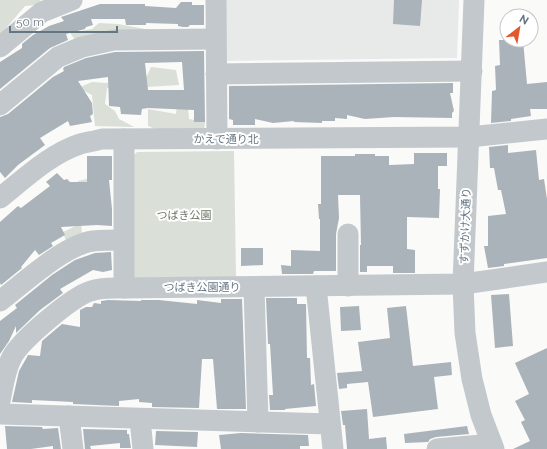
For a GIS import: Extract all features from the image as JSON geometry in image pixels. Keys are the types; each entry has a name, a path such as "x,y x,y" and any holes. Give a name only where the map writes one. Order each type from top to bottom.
{"street":[{"path":"0,47 42,12 72,0"},
{"path":"216,0 217,139"},
{"name":"すずかけ大通り","path":"474,0 463,284 465,333 472,379 493,447"},
{"path":"0,105 58,57 82,47 114,40 216,39"},
{"path":"216,74 472,71"},
{"name":"かえで通り北","path":"1,196 46,162 69,148 102,139 469,137 547,129"},
{"path":"124,139 124,288"},
{"path":"348,234 348,286"},
{"path":"0,301 63,252 78,245 93,241 124,240"},
{"name":"つばき公園通り","path":"0,401 7,368 12,357 26,338 78,297 92,290 124,288 463,284 547,272"},
{"path":"316,286 333,449"},
{"path":"254,287 258,422"},
{"path":"0,414 330,424"},
{"path":"69,416 72,449"},
{"path":"140,419 143,449"},
{"path":"437,449 493,447"}],"shaded area":[{"path":"224,0 459,0 457,58 224,61"}],"green space":[{"path":"0,0 41,0 36,5 25,6 0,35"},
{"path":"99,23 118,24 145,29 173,29 167,33 76,41 70,33 92,29"},
{"path":"151,67 176,70 179,85 147,87 130,85 107,88 105,104 115,111 119,119 134,127 95,126 92,95 78,88 92,82 107,83 125,77 147,76"},
{"path":"177,105 188,107 189,119 205,122 204,131 158,130 148,126 148,109 176,114"},
{"name":"つばき公園","path":"234,151 236,279 137,281 132,275 133,156 137,152"},
{"path":"87,179 84,198 80,206 82,236 66,241 63,232 78,225 75,198 78,181"}],"building":[{"path":"394,0 422,0 420,26 393,24"},
{"path":"181,2 192,2 192,5 204,5 204,25 190,25 188,27 183,27 178,26 178,24 146,23 146,25 126,25 125,19 91,19 93,25 86,27 85,29 66,34 68,40 50,48 0,89 0,62 22,48 22,44 33,35 49,26 64,21 61,17 100,4 145,4 145,6 176,8"},
{"path":"499,48 524,48 527,84 547,82 547,109 530,109 531,116 511,119 511,121 491,123 492,91 496,90 495,66 500,65"},
{"path":"204,51 205,122 194,122 194,110 148,108 142,109 141,115 121,114 120,107 109,106 108,77 78,81 92,103 93,114 90,116 92,122 70,126 68,121 40,138 45,145 18,165 5,178 0,172 0,117 8,114 53,77 64,71 64,67 86,58 115,52","holes":["182,62 184,90 148,90 145,63"]},
{"path":"453,83 453,93 450,93 454,111 452,113 452,118 394,117 365,119 347,115 347,119 335,118 335,121 322,121 322,123 294,121 273,123 255,119 255,125 233,125 233,120 229,119 229,86"},
{"path":"508,145 508,153 536,150 539,180 544,179 547,199 547,258 504,264 504,266 488,268 484,246 488,246 488,216 506,214 501,190 498,190 494,168 490,168 489,147"},
{"path":"414,153 447,153 447,166 438,166 438,189 440,189 439,218 407,217 407,249 415,250 415,273 393,273 393,266 367,266 367,272 360,272 360,195 338,195 339,218 336,234 336,271 314,271 313,274 282,274 281,265 291,266 291,250 320,251 320,219 318,204 321,204 321,156 355,156 355,154 375,154 375,156 389,156 389,165 414,164"},
{"path":"87,156 112,156 112,180 109,180 112,226 97,225 61,227 65,235 51,243 53,246 39,255 35,250 21,267 22,268 1,285 0,222 18,206 21,208 50,186 46,182 57,173 64,180 67,179 70,182 87,182"},
{"path":"241,248 263,248 263,265 241,266"},
{"path":"111,252 112,270 103,272 93,270 60,289 63,293 40,310 16,333 16,326 9,341 0,354 0,321 17,308 15,305 52,275 75,260 95,253"},
{"path":"509,294 513,346 495,348 491,295"},
{"path":"266,298 297,298 297,304 306,304 307,358 310,358 311,385 314,384 316,406 285,410 270,410 269,395 273,395 270,344 268,344"},
{"path":"221,299 242,299 246,409 217,409 213,359 202,359 199,408 152,407 152,403 139,402 139,399 119,401 119,406 32,400 32,403 12,402 19,371 28,355 40,356 42,341 62,324 80,327 80,310 86,307 92,307 94,303 101,304 101,301 108,300 159,300 197,304 197,300 221,303"},
{"path":"359,306 361,330 341,331 340,307"},
{"path":"406,306 413,366 451,362 452,375 434,377 438,409 373,417 368,382 347,384 347,388 339,389 337,373 362,371 358,342 390,338 387,308"},
{"path":"547,348 547,449 513,449 530,441 521,422 525,420 515,401 529,394 515,363"},
{"path":"367,409 369,439 386,437 387,449 347,449 345,425 343,425 341,411"},
{"path":"5,426 42,427 43,429 58,428 61,449 53,449 53,446 31,449 7,449"},
{"path":"467,426 469,434 436,437 430,439 428,442 405,443 404,434"},
{"path":"83,429 127,430 131,448 120,448 120,443 90,446 91,449 85,449"},
{"path":"156,431 198,432 197,447 155,445"},
{"path":"241,433 308,435 309,446 300,446 300,449 221,449 219,435"}]}
